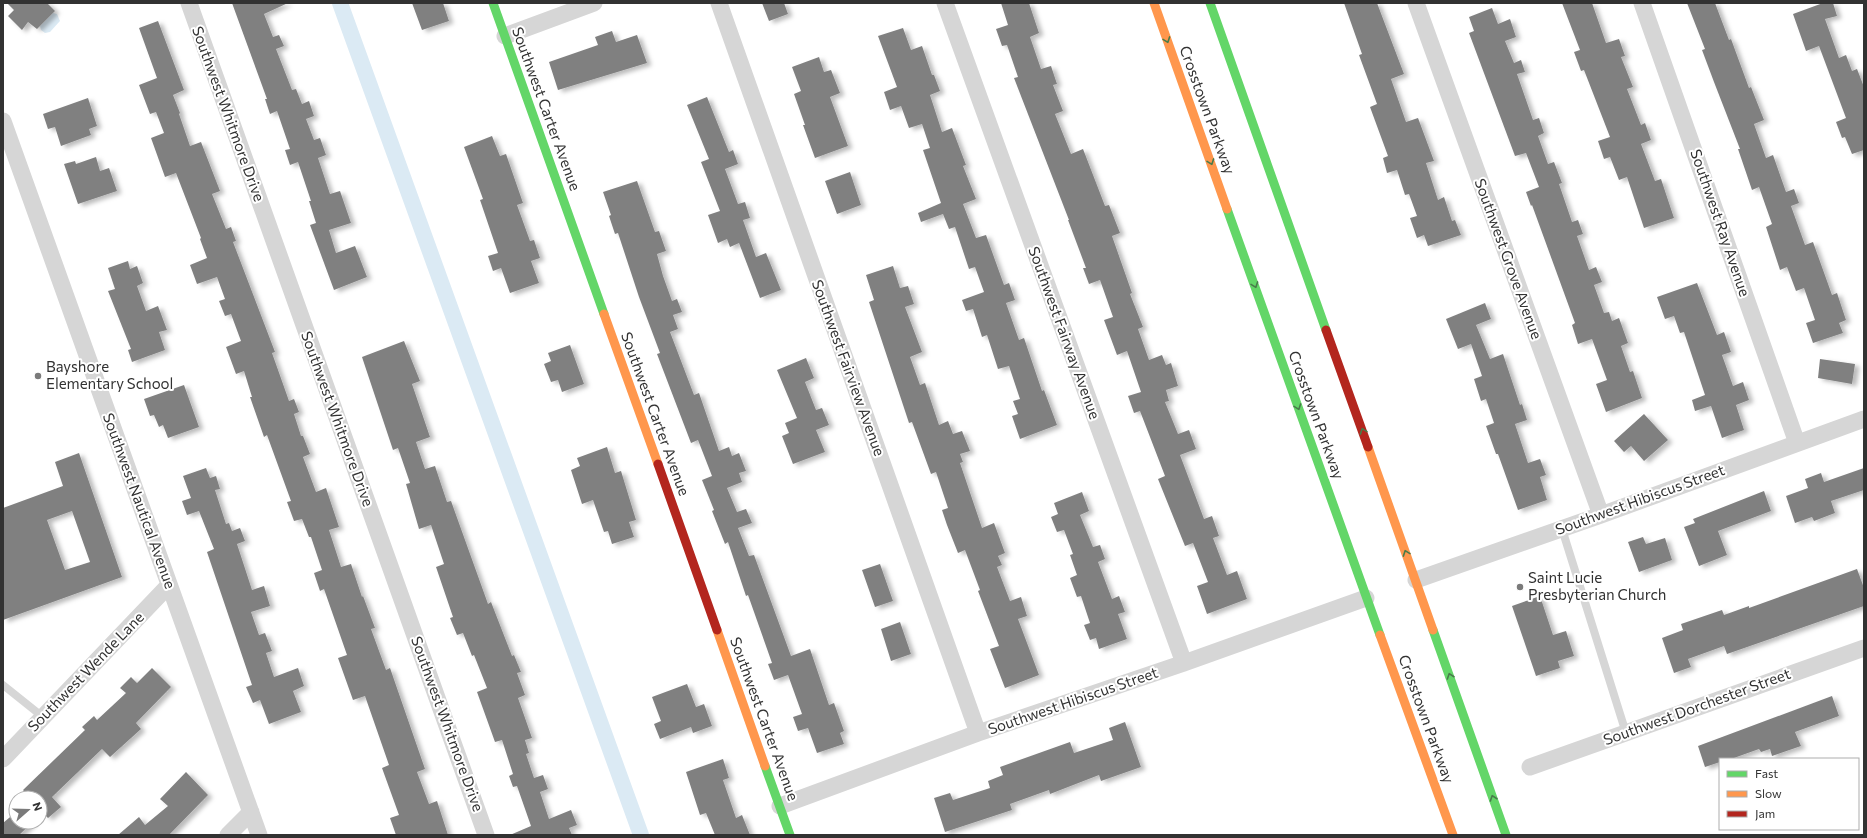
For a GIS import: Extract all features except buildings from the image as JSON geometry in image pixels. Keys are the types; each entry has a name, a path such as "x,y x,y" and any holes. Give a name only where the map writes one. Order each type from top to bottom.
{"main road":[{"name":"Southwest Carter Avenue","path":"493,3 790,835"},
{"name":"Crosstown Parkway","path":"1154,3 1366,598 1453,835"},
{"path":"1210,3 1506,835"}],"street":[{"name":"Southwest Whitmore Drive","path":"189,3 486,835"},
{"path":"505,36 594,3"},
{"name":"Southwest Fairview Avenue","path":"718,3 978,733"},
{"name":"Southwest Fairway Avenue","path":"944,3 1184,663"},
{"name":"Southwest Grove Avenue","path":"1416,3 1601,516"},
{"name":"Southwest Ray Avenue","path":"1642,3 1797,443"},
{"name":"Southwest Nautical Avenue","path":"3,121 259,835"},
{"name":"Southwest Hibiscus Street","path":"1416,580 1601,516 1864,419"},
{"name":"Southwest Wende Lane","path":"3,759 169,585"},
{"name":"Southwest Hibiscus Street","path":"780,806 978,733 1184,663 1366,598"},
{"name":"Southwest Dorchester Street","path":"1530,767 1864,648"},
{"path":"228,835 251,812"}],"lane":[{"path":"1562,529 1626,733"},
{"path":"3,685 43,717"}],"shaded area":[{"path":"53,13 57,14 60,21 50,32 45,33 41,30 40,26"}],"waterway":[{"path":"340,3 641,835"}],"traffic: fast":[{"path":"493,3 604,314"},
{"path":"1210,3 1326,330"},
{"path":"1227,209 1380,635"},
{"path":"1433,630 1506,835"},
{"path":"765,766 790,835"}],"traffic: slow":[{"path":"1154,3 1227,209"},
{"path":"604,314 658,464"},
{"path":"1368,447 1433,630"},
{"path":"717,630 765,766"},
{"path":"1380,635 1453,835"}],"traffic: jam":[{"path":"1326,330 1368,447"},
{"path":"658,464 717,630"}],"place":[{"name":"Bayshore Elementary School","path":"38,376"},
{"name":"Saint Lucie Presbyterian Church","path":"1520,587"}]}
